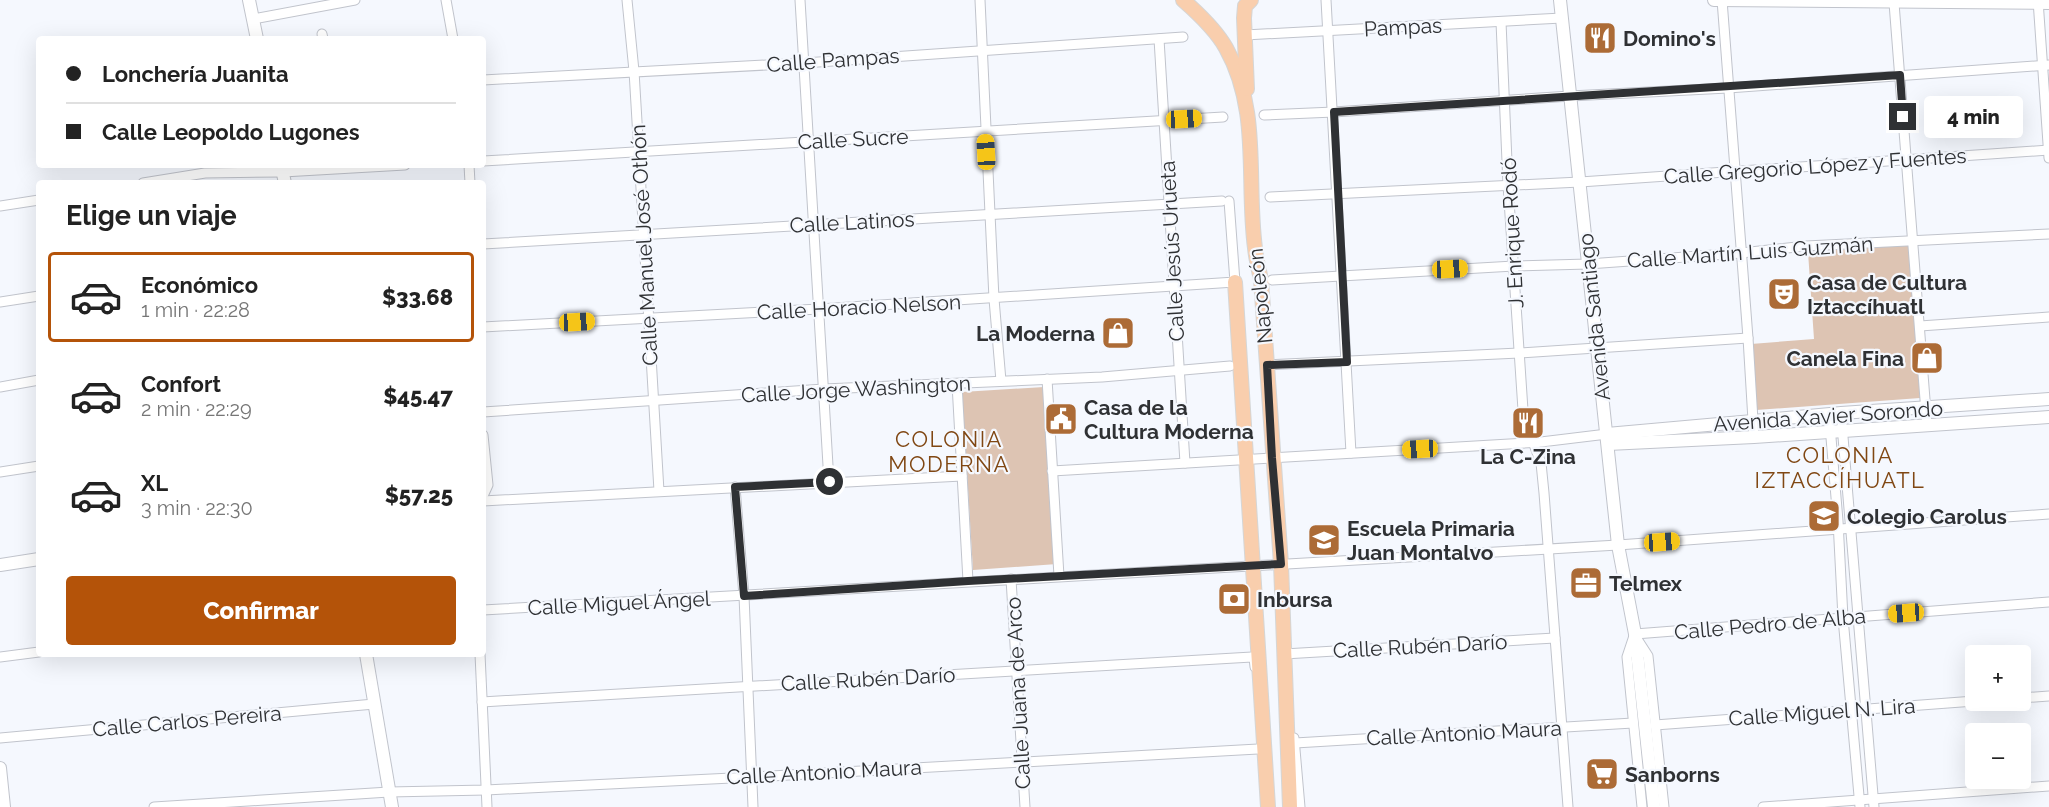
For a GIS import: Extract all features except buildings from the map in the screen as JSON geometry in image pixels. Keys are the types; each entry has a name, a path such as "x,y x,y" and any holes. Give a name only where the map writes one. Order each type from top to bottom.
{"main road":[{"name":"Napoleón","path":"1184,0 1218,35 1226,49 1236,70 1249,115 1255,248 1261,280 1281,564 1290,807"},
{"path":"1249,115 1245,6 1251,0"},
{"name":"Napoleón","path":"1235,282 1268,807"}],"street":[{"path":"249,0 256,36"},
{"path":"253,19 355,0"},
{"path":"446,0 452,36"},
{"name":"Calle Manuel José Othón","path":"627,0 634,71 659,491"},
{"path":"800,0 830,482"},
{"path":"980,0 994,299 1001,381"},
{"path":"1326,0 1334,112 1351,453"},
{"name":"Avenida Santiago","path":"1560,0 1618,545 1635,634 1654,807"},
{"path":"1714,0 1894,3 2042,2 2049,158"},
{"path":"1722,0 1754,437"},
{"path":"1894,3 1928,425"},
{"name":"Pampas","path":"1245,35 1562,18"},
{"name":"J. Enrique Rodó","path":"1501,22 1508,185 1523,410 1541,463 1568,807"},
{"name":"Calle Pampas","path":"486,80 804,63 1183,37"},
{"name":"Calle Jesús Urueta","path":"1159,39 1185,463"},
{"path":"1264,115 1728,88 2045,65"},
{"name":"Calle Sucre","path":"486,160 1223,117"},
{"name":"Calle Gregorio López y Fuentes","path":"1580,182 2049,150"},
{"path":"162,180 205,173 283,173 359,168"},
{"path":"1270,197 1580,182"},
{"path":"0,206 36,200"},
{"name":"Calle Latinos","path":"486,244 1226,201"},
{"name":"Napoleón","path":"1226,201 1235,282"},
{"name":"Calle Martín Luis Guzmán","path":"1272,279 1588,264 1806,246 2049,234"},
{"name":"Calle Horacio Nelson","path":"486,327 994,299 1235,282"},
{"path":"0,302 36,296"},
{"path":"1920,326 2049,317"},
{"path":"1267,365 1519,353 1748,338"},
{"name":"Calle Jorge Washington","path":"486,412 824,389 1102,377 1230,366"},
{"path":"1047,379 1059,576"},
{"path":"0,387 36,381"},
{"path":"957,384 968,581"},
{"name":"Avenida Xavier Sorondo","path":"1608,439 1835,414 2049,399"},
{"path":"1835,414 1851,529 1874,803"},
{"name":"Avenida Xavier Sorondo","path":"1608,439 1754,437 2049,417"},
{"path":"1837,431 1838,530 1843,618 1859,803"},
{"path":"1052,471 1608,439"},
{"path":"486,465 488,485 486,489"},
{"path":"0,472 36,466"},
{"path":"486,501 962,476"},
{"path":"735,487 744,596 753,807"},
{"name":"Calle Miguel Ángel","path":"486,610 1618,545 2049,514"},
{"path":"0,565 36,559"},
{"name":"Calle Juana de Arco","path":"1011,579 1025,807"},
{"name":"Calle Pedro de Alba","path":"1635,634 2049,602"},
{"name":"Avenida Santiago","path":"1635,634 1627,657 1642,807"},
{"name":"Avenida Santiago","path":"1635,634 1648,656 1664,807"},
{"name":"Calle Rubén Darío","path":"1284,654 1555,638"},
{"path":"0,657 36,652"},
{"path":"366,657 392,807"},
{"path":"480,657 487,807"},
{"name":"Calle Rubén Darío","path":"482,702 748,685 1254,658 1258,748"},
{"name":"Napoleón","path":"1285,685 1295,743 1300,807"},
{"path":"2031,697 2049,696"},
{"name":"Calle Miguel N. Lira","path":"1655,725 1965,702"},
{"name":"Calle Carlos Pereira","path":"0,738 374,704"},
{"name":"Calle Antonio Maura","path":"1295,743 1634,723"},
{"path":"1258,748 1262,807"},
{"name":"Calle Antonio Maura","path":"154,807 390,792 486,790 752,777 1258,748"},
{"path":"0,768 4,807"},
{"path":"1763,807 1874,803 2049,786"}],"shaded area":[{"path":"1909,245 1920,398 1756,410 1751,344 1814,339 1808,252"},
{"path":"1044,387 1057,564 973,570 962,392"}],"place":[{"name":"Domino's","path":"1600,38"},
{"name":"Casa de Cultura Iztaccíhuatl","path":"1784,294"},
{"name":"La Moderna","path":"1118,333"},
{"name":"Canela Fina","path":"1927,358"},
{"name":"Casa de la Cultura Moderna","path":"1061,419"},
{"name":"La C-Zina","path":"1528,423"},
{"name":"Colegio Carolus","path":"1824,516"},
{"name":"Escuela Primaria Juan Montalvo","path":"1324,540"},
{"name":"Telmex","path":"1586,583"},
{"name":"Inbursa","path":"1234,599"},
{"name":"Sanborns","path":"1602,774"}],"district":[{"name":"COLONIA MODERNA","path":"949,452"},
{"name":"COLONIA IZTACCÍHUATL","path":"1840,468"}],"route":[{"path":"830,482 735,487 744,596 1281,564 1267,365 1347,362 1334,112 1900,75 1903,117"}]}
